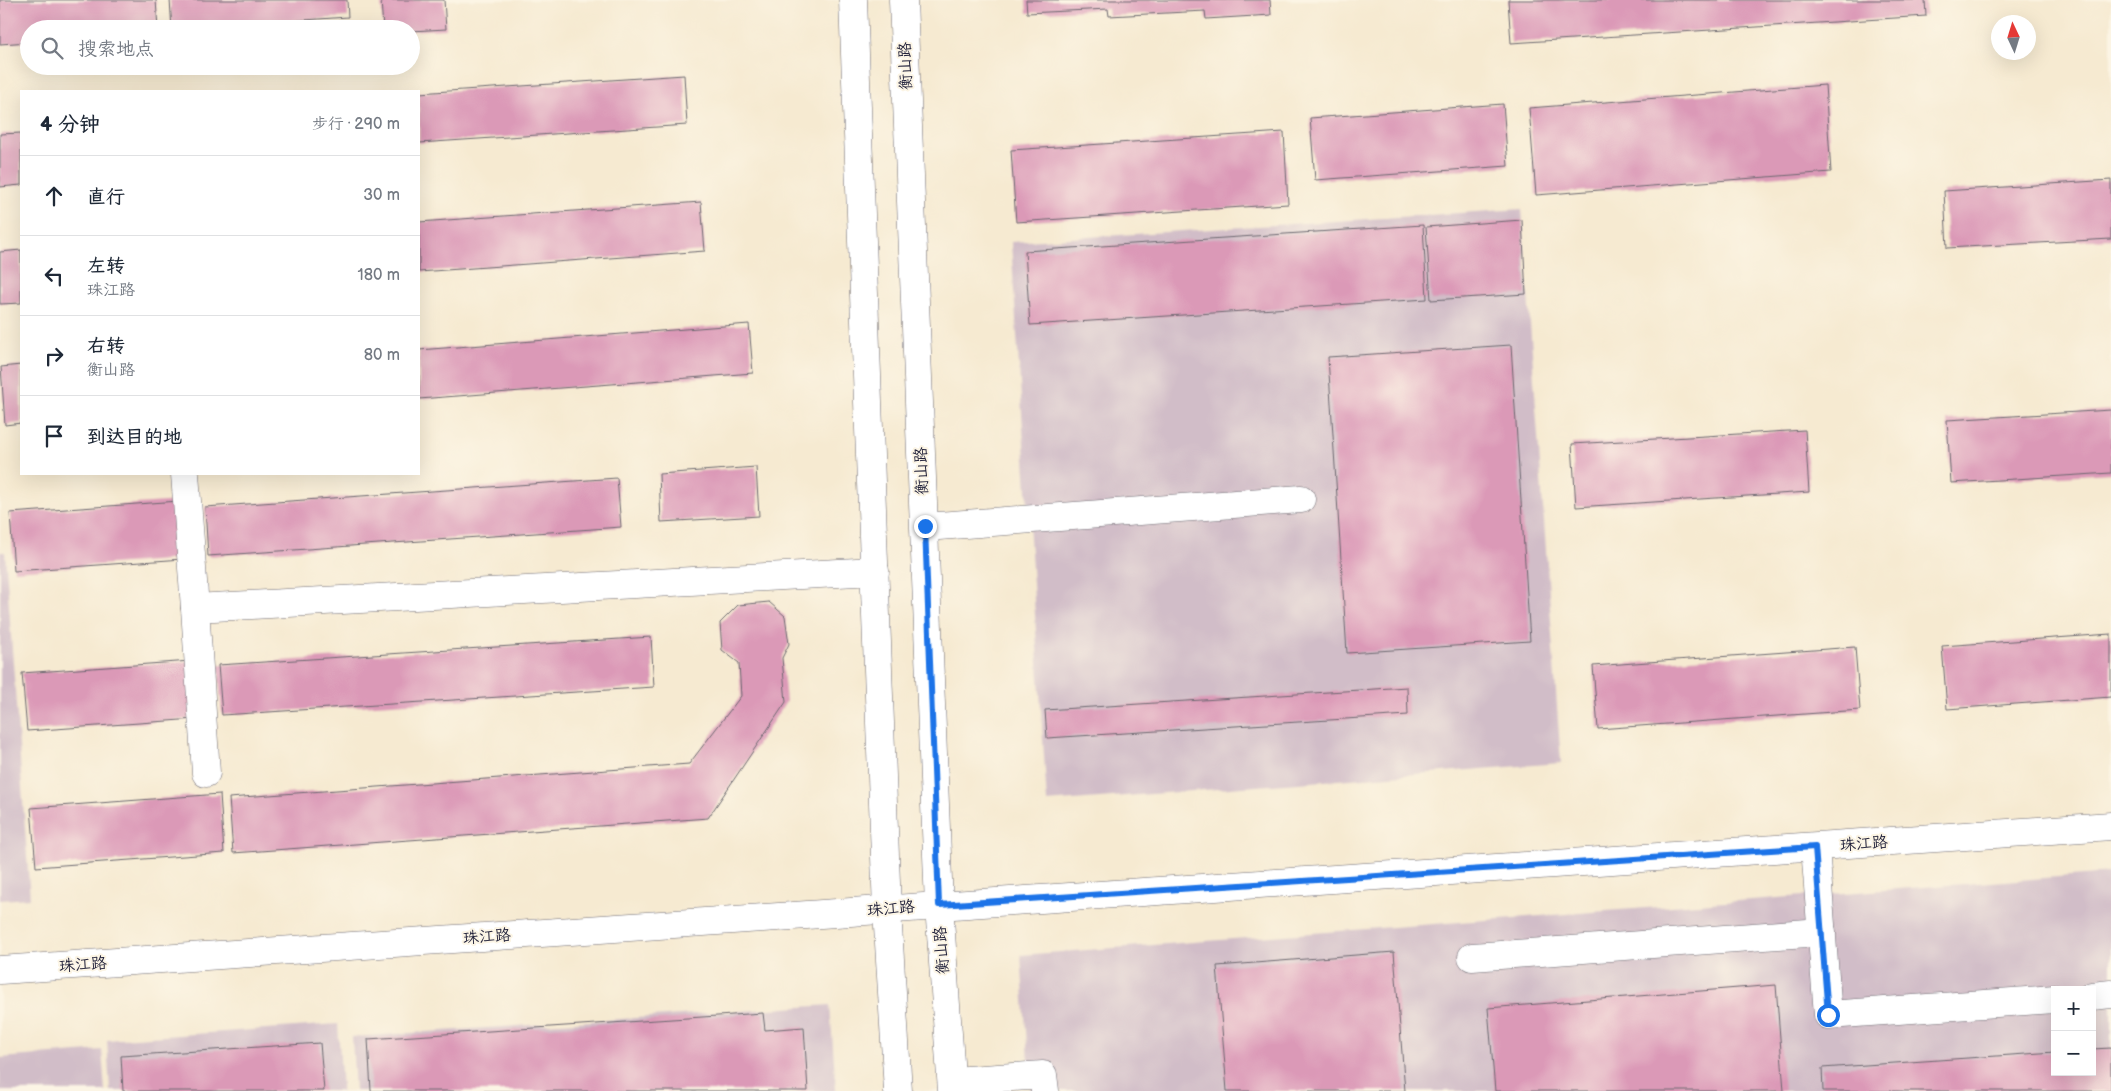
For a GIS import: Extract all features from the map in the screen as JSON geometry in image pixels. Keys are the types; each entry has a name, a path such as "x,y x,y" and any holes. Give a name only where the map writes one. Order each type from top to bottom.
{"street":[{"path":"853,0 887,910 898,1091"},
{"name":"衡山路","path":"903,0 939,905 952,1086"},
{"path":"185,475 206,772"},
{"path":"925,526 1301,499"},
{"path":"195,608 875,571"},
{"name":"珠江路","path":"0,970 2111,826"},
{"path":"1815,847 1828,1015 2051,998"},
{"path":"1472,957 1822,932"},
{"path":"2096,996 2111,994"},
{"path":"952,1086 1043,1075 1044,1091"}],"shaded area":[{"path":"1522,209 1561,763 1047,802 1011,242"},
{"path":"0,552 5,552 30,898 0,900"},
{"path":"2111,873 2111,1091 1030,1091 1021,955"},
{"path":"830,1005 836,1091 355,1091 352,1037"},
{"path":"338,1024 342,1091 110,1091 107,1040"},
{"path":"102,1050 105,1091 0,1091 0,1058"}],"building":[{"path":"0,0 156,0 157,20 20,20 20,43 0,44"},
{"path":"170,0 347,0 348,17 304,20 171,20"},
{"path":"381,0 444,0 446,29 420,30 420,20 382,20"},
{"path":"1026,0 1270,0 1271,15 1206,19 1205,11 1109,16 1108,9 1027,13"},
{"path":"1508,0 1925,0 1926,16 1511,43"},
{"path":"684,75 687,125 420,143 420,93"},
{"path":"1825,85 1831,172 1536,195 1529,108"},
{"path":"1503,104 1508,166 1315,180 1310,118"},
{"path":"1284,132 1288,204 1016,222 1011,150"},
{"path":"20,133 20,185 0,187 0,134"},
{"path":"2111,180 2111,239 1947,248 1944,191"},
{"path":"701,202 705,251 420,272 420,222"},
{"path":"1522,220 1526,294 1431,300 1426,227"},
{"path":"1423,225 1427,299 1030,325 1025,251"},
{"path":"20,250 20,303 0,304 0,252"},
{"path":"749,324 753,373 420,399 420,350"},
{"path":"1511,345 1530,641 1347,653 1328,357"},
{"path":"20,365 20,423 5,425 1,367"},
{"path":"2111,410 2111,473 1951,483 1947,420"},
{"path":"1805,430 1809,492 1576,507 1572,444"},
{"path":"756,467 759,516 661,522 659,474"},
{"path":"617,478 621,527 208,556 205,507"},
{"path":"179,501 183,559 14,571 10,513"},
{"path":"769,602 785,616 789,644 782,658 786,702 708,818 233,853 229,798 689,764 741,696 739,663 722,650 720,623 738,605"},
{"path":"2111,634 2111,697 1947,709 1942,646"},
{"path":"651,637 654,687 222,715 218,665"},
{"path":"1855,647 1860,710 1598,729 1593,666"},
{"path":"191,661 195,719 27,731 22,673"},
{"path":"1407,687 1408,715 1047,738 1045,710"},
{"path":"220,794 224,853 36,867 31,808"},
{"path":"1394,952 1405,1091 1227,1091 1217,966"},
{"path":"1776,985 1784,1091 1495,1091 1488,1008"},
{"path":"763,1013 765,1030 804,1027 808,1091 371,1091 368,1039"},
{"path":"320,1043 324,1091 123,1091 121,1056"},
{"path":"2111,1048 2111,1091 1823,1091 1822,1068 2051,1052 2051,1076 2096,1076 2096,1049"}],"route":[{"path":"925,526 939,905 1815,847 1828,1015"}]}
